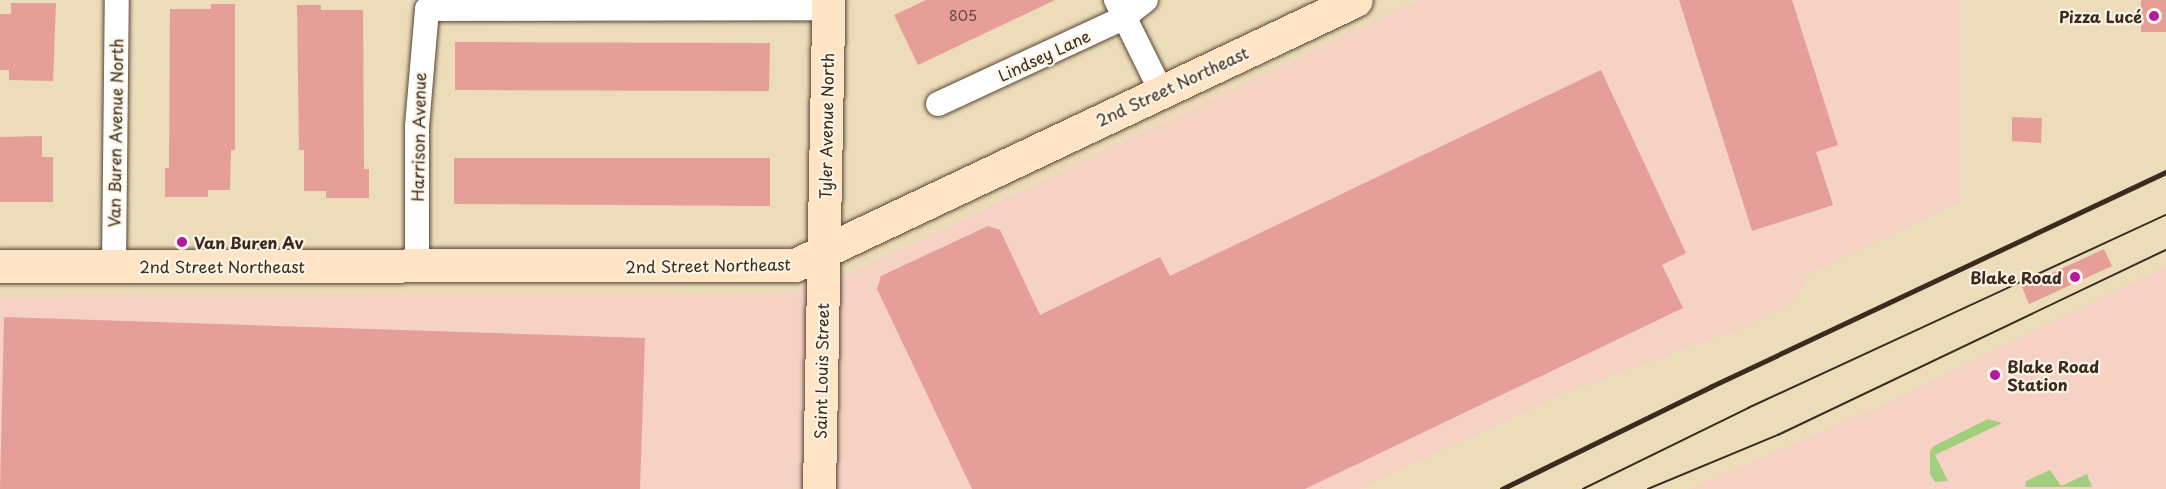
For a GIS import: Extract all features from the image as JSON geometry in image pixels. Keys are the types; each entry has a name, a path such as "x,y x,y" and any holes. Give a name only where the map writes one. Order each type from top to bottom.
{"street":[{"name":"Van Buren Avenue North","path":"114,266 117,0"},
{"name":"Lindsey Lane","path":"938,104 1120,9 1146,0"},
{"name":"2nd Street Northeast","path":"0,266 795,265 1356,0"},
{"name":"Harrison Avenue","path":"417,266 417,126 427,9 828,4"},
{"name":"Tyler Avenue North","path":"824,253 828,4"},
{"path":"1120,9 1161,91"},
{"name":"Saint Louis Street","path":"819,489 824,253"}],"shaded area":[{"path":"1418,0 1959,0 1959,202 1810,274 1792,303 1753,324 1563,394 1359,489 0,489 0,297 777,295 823,287"},
{"path":"2166,266 2166,489 1690,489 1900,397"}],"green space":[{"path":"1988,419 2002,423 1935,455 1948,481 1935,482 1930,474 1930,451 1934,446"},
{"path":"2050,470 2061,486 2087,474 2092,487 2025,487 2026,481"}],"building":[{"path":"926,0 1055,0 918,65 894,15"},
{"path":"1679,0 1792,0 1838,145 1816,152 1833,205 1752,231"},
{"name":"Pizza Lucé","path":"2141,0 2166,0 2166,32 2141,32"},
{"path":"11,3 56,3 53,81 9,80 9,70 0,70 0,14 11,14"},
{"path":"211,4 235,4 235,150 231,150 230,190 208,190 208,197 165,197 165,168 169,168 170,9 211,9"},
{"path":"297,5 321,5 321,10 363,10 364,169 369,169 369,198 326,198 326,191 304,191 304,150 299,150"},
{"path":"455,42 770,43 769,91 455,90"},
{"path":"1601,70 1686,253 1662,265 1683,308 1305,489 972,489 877,289 881,276 988,226 1000,230 1040,315 1160,257 1170,276"},
{"path":"2012,117 2042,118 2041,143 2012,141"},
{"path":"42,136 42,157 53,157 53,202 0,202 0,137"},
{"path":"454,158 770,158 770,206 454,204"},
{"path":"2104,249 2112,266 2029,304 2022,287"},
{"path":"4,317 645,338 640,489 0,489"}],"tram line":[{"path":"1583,489 1748,408 2166,215"},
{"path":"1648,489 1778,435 2166,250"}],"railway":[{"path":"1502,489 1710,387 2166,172"}],"place":[{"name":"Pizza Lucé","path":"2154,16"},
{"name":"Van Buren Av","path":"182,242"},
{"name":"Blake Road","path":"2075,277"},
{"name":"Blake Road Station","path":"1995,375"}]}
